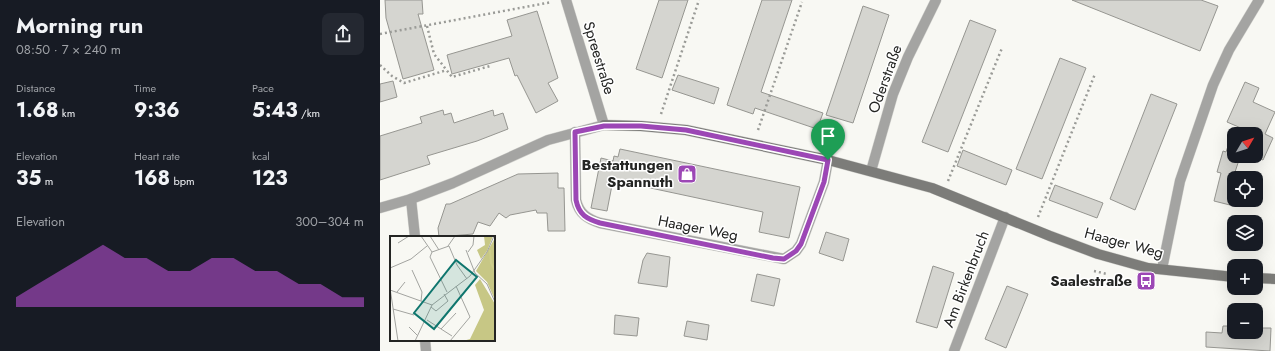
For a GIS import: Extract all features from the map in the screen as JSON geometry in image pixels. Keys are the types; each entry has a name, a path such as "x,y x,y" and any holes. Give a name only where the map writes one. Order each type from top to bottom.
{"street":[{"name":"Spreestraße","path":"566,0 604,126"},
{"name":"Oderstraße","path":"871,171 893,94 908,57 936,0"},
{"path":"1162,270 1180,181 1213,86 1229,50 1259,0"},
{"name":"Haager Weg","path":"380,208 411,199 453,183 548,140 575,132 604,126 656,127 686,130 828,160 932,188 1098,254 1148,268 1227,276"},
{"name":"Haager Weg","path":"575,132 577,208 590,220 784,259 796,251 801,244 824,182 828,160"},
{"path":"411,199 415,236"},
{"name":"Am Birkenbruch","path":"954,351 1005,218"},
{"path":"1263,278 1275,279"},
{"path":"425,341 426,351"}],"path":[{"path":"656,127 699,0"},
{"path":"380,34 554,1"},
{"path":"753,144 802,2"},
{"path":"427,26 434,54 452,76 490,66"},
{"path":"944,193 1002,48"},
{"path":"380,65 392,76 404,82 447,70"},
{"path":"1033,228 1095,74"},
{"path":"1130,247 1165,255"},
{"path":"1094,271 1107,274"}],"building":[{"path":"385,0 422,0 423,14 418,14 434,70 403,79 386,18"},
{"path":"659,0 688,0 662,78 636,69"},
{"path":"762,0 792,0 761,92 823,113 817,129 755,108 753,114 727,105"},
{"path":"1072,0 1201,0 1218,6 1200,51"},
{"path":"863,6 889,15 853,123 826,115"},
{"path":"537,11 558,78 548,83 558,101 536,113 517,75 515,76 509,58 452,74 447,55 512,36 507,20"},
{"path":"970,20 996,30 948,152 922,142"},
{"path":"1060,58 1086,68 1042,179 1016,169"},
{"path":"678,75 719,88 714,104 672,90"},
{"path":"393,81 397,97 380,102 380,84"},
{"path":"1245,82 1259,88 1253,102 1275,112 1265,134 1273,138 1263,160 1263,127 1239,127 1227,122"},
{"path":"1151,94 1177,104 1135,210 1110,199"},
{"path":"443,110 444,115 451,113 454,123 493,110 494,116 503,113 508,129 477,141 427,156 430,164 380,180 380,136 422,123 420,117"},
{"path":"620,149 800,187 789,238 759,232 763,212 613,180 607,211 591,208 601,158 613,161 614,156 618,157"},
{"path":"1227,149 1227,163 1238,163 1235,171 1227,171 1227,204 1214,201 1221,173 1217,172 1223,151 1226,152"},
{"path":"963,150 1012,170 1006,185 957,166"},
{"path":"558,173 558,188 564,188 565,231 548,231 547,213 537,213 536,210 510,215 506,218 499,213 490,226 478,222 473,234 439,236 438,228 446,204 450,204 518,174"},
{"path":"1055,185 1103,203 1097,218 1049,200"},
{"path":"826,232 849,239 843,261 819,253"},
{"path":"647,253 670,257 667,287 638,283 643,260"},
{"path":"933,266 954,273 937,328 916,322"},
{"path":"757,274 780,279 774,306 751,301"},
{"path":"1007,286 1028,294 1006,348 985,339"},
{"path":"615,315 639,318 637,336 614,334"},
{"path":"687,321 709,325 707,340 684,336"},
{"path":"1223,326 1227,326 1227,339 1263,339 1263,328 1271,328 1270,351 1206,347 1206,332 1222,333"}],"place":[{"name":"Bestattungen Spannuth","path":"687,174"},
{"name":"Saalestraße","path":"1146,281"}],"route":[{"path":"604,126 641,126 686,130 828,160 824,182 801,244 796,251 784,259 600,223 590,220 577,208 575,132 604,126"}]}
